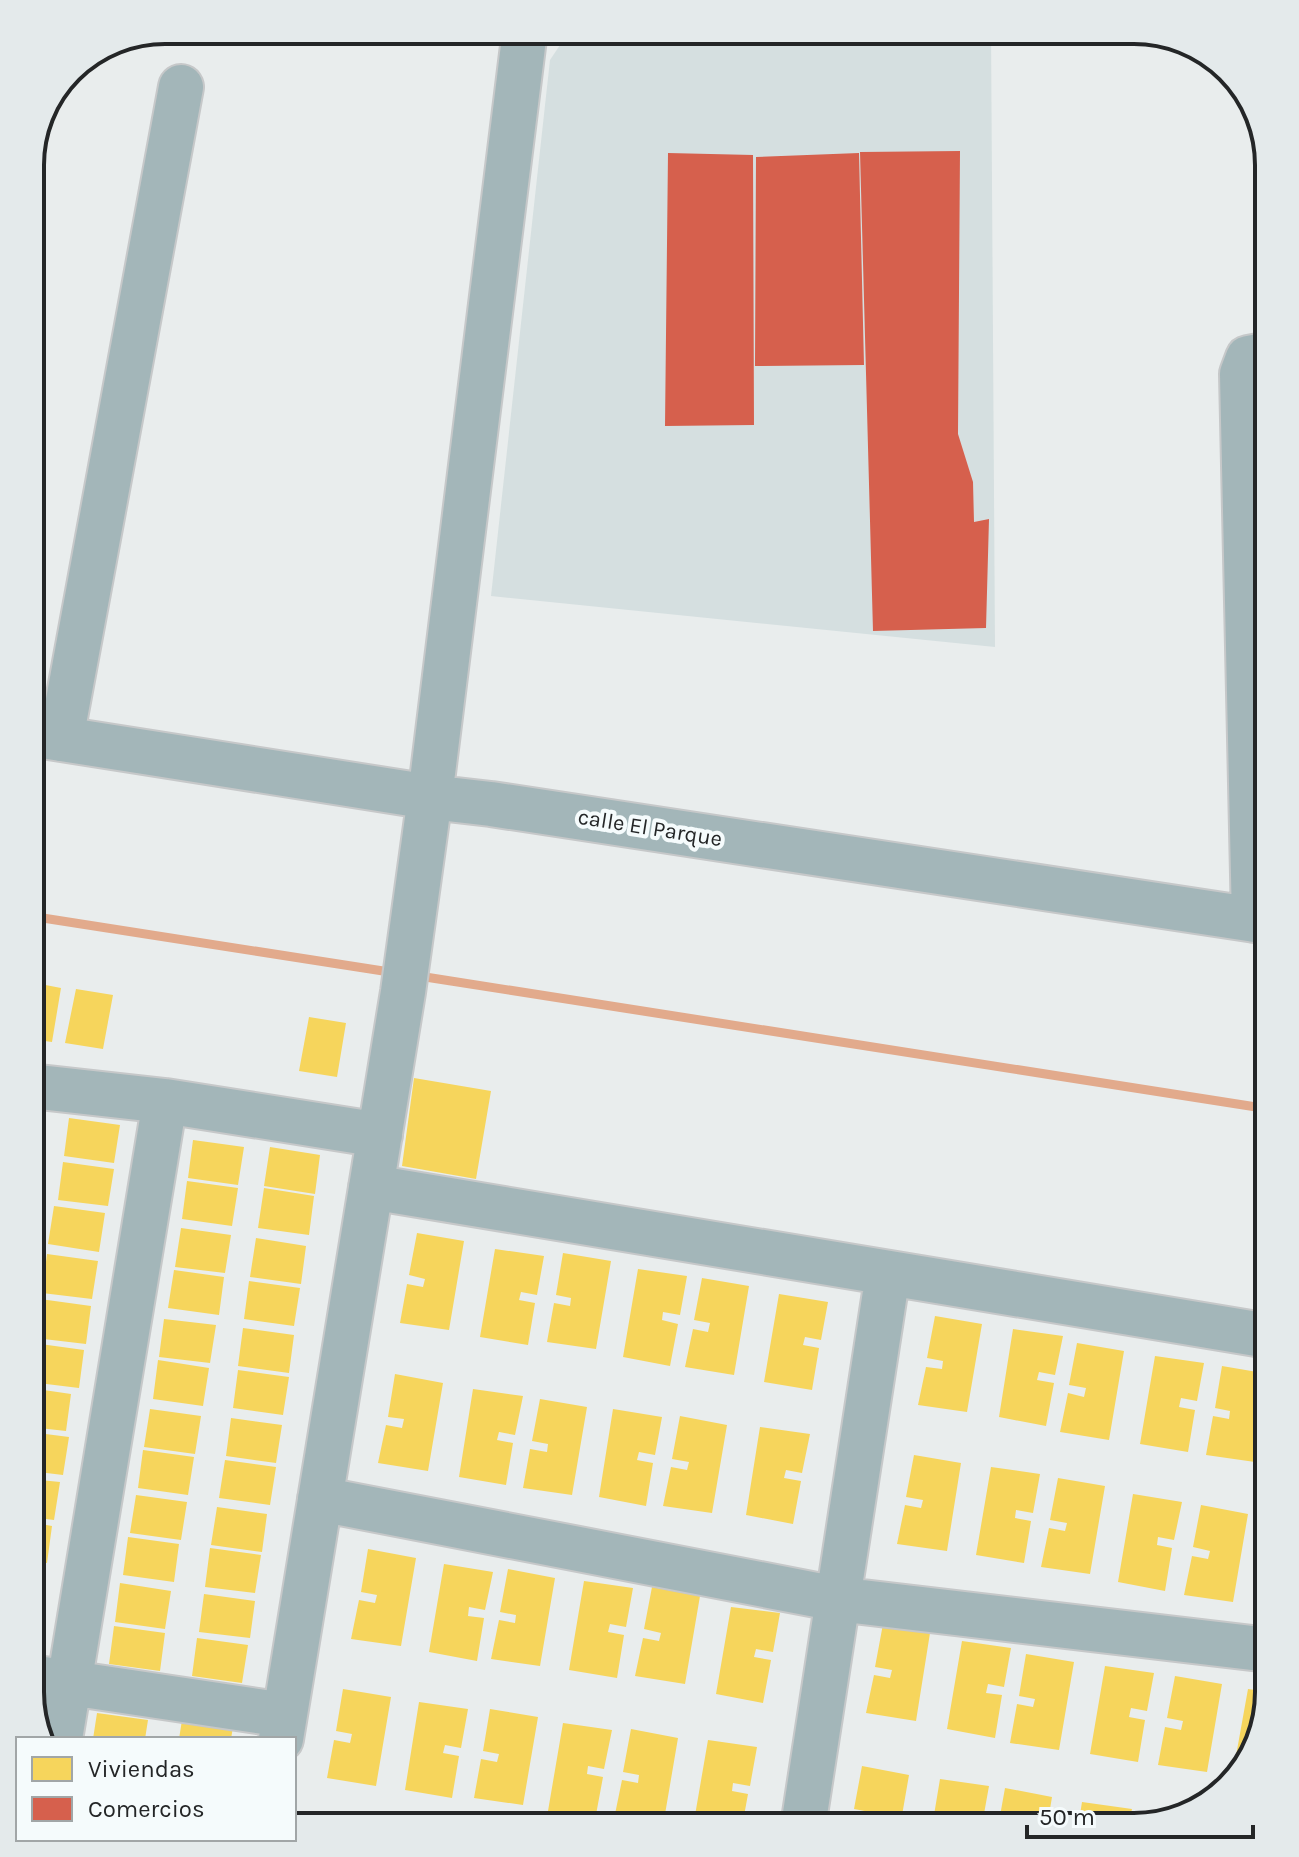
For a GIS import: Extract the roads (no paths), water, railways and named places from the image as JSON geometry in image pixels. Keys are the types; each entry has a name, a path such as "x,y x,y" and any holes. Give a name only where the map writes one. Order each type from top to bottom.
{"street":[{"path":"50,1680 282,1727 403,992 523,44"},
{"path":"46,737 181,87"},
{"path":"1255,357 1248,358 1242,374 1255,605"},
{"name":"calle El Parque","path":"46,737 1255,920"},
{"path":"44,1088 165,1101 380,1135"},
{"path":"60,1737 50,1680 165,1101"},
{"path":"371,1187 1255,1334"},
{"path":"805,1813 888,1273"},
{"path":"320,1499 837,1599 1255,1648"}],"waterway":[{"path":"44,918 396,973"},
{"path":"419,976 1255,1107"}]}
